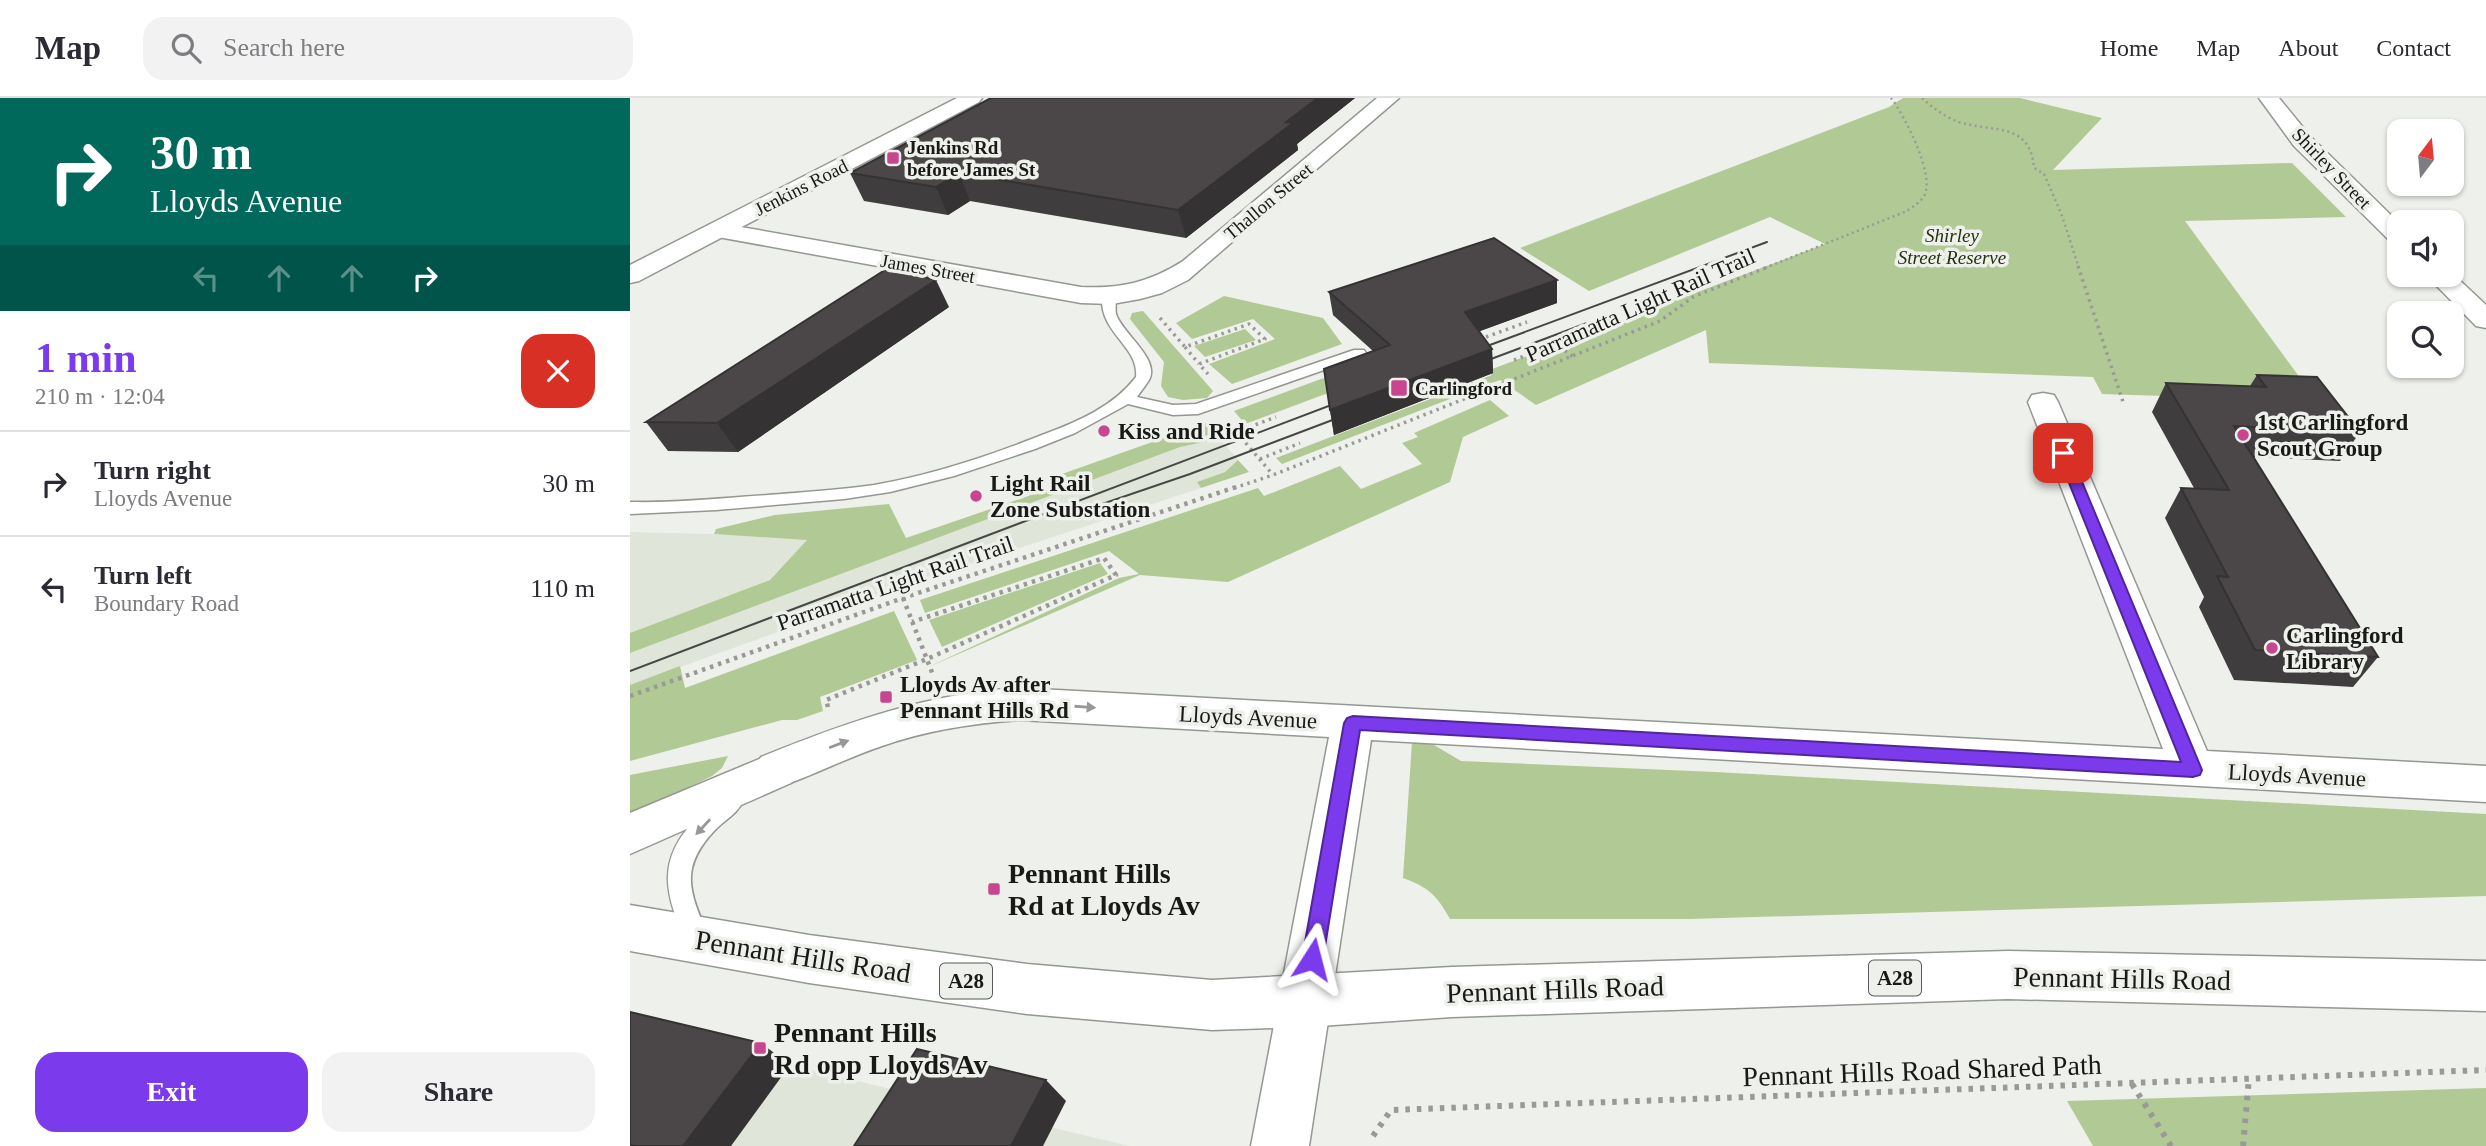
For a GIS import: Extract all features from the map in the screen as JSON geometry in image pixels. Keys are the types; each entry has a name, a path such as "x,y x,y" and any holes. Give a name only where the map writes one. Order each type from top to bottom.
{"main road":[{"name":"Jenkins Road","path":"630,275 972,98"},
{"name":"Thallon Street","path":"1139,293 1170,281 1192,266 1390,98"},
{"name":"Shirley Street","path":"2269,98 2302,141 2387,224"},
{"name":"James Street","path":"718,230 1063,293 1109,297 1139,293"},
{"path":"2452,287 2486,320"},
{"path":"2042,402 2193,770"},
{"name":"Lloyds Avenue","path":"630,834 880,728 924,715 986,705 1056,705 2193,770 2486,784"},
{"path":"1280,1146 1353,723"},
{"name":"Pennant Hills Road","path":"630,929 809,960 1027,989 1212,1005 1452,992 2008,975 2486,986"}],"lane":[{"path":"630,509 791,499 889,488 944,474 1050,438 1096,419 1128,399 1140,385 1144,366 1113,321 1109,297"},
{"path":"1128,399 1173,410 1198,409 1359,353"},
{"path":"699,941 682,909 677,891 678,870 685,850 713,817 776,770"}],"path":[{"name":"Parramatta Light Rail Trail","path":"630,696 903,598 1273,475 1573,358 1660,321 1693,297 1907,211 1924,197 1928,182 1904,114 1891,98"},
{"path":"1922,98 1930,106 1960,122 2011,132 2030,145 2035,157 2034,168 2044,174 2062,213 2123,402"},
{"path":"1139,293 1213,380"},
{"path":"1486,337 1528,322"},
{"path":"1185,347 1249,324 1265,339 1199,364"},
{"path":"1514,360 1556,344 1573,358"},
{"path":"1471,383 1483,393"},
{"path":"1273,475 1236,432 1276,417"},
{"path":"1260,459 1300,443"},
{"path":"831,715 826,700 927,659 1116,575 1104,558 912,622"},
{"path":"903,598 933,676"},
{"name":"Pennant Hills Road Shared Path","path":"1373,1136 1391,1110 2486,1070"},
{"path":"2243,1146 2249,1078"},
{"path":"2132,1083 2171,1146"}],"shaded area":[{"path":"1219,439 1238,459 1225,472 1197,482 1201,488 920,581 630,685 630,653 1180,447"},
{"path":"630,532 787,536 808,539 770,580 630,633"},
{"path":"630,1025 790,1065 1129,1146 630,1146"}],"green space":[{"name":"Shirley Street Reserve","path":"1903,98 2020,98 2102,118 2053,170 2292,163 2346,217 2185,221 2317,401 2102,394 2093,377 1709,363 1706,330 1536,405 1500,380 1482,387 1476,381 1492,375 1487,371 1825,244 1770,217 1589,291 1520,248 1889,107"},
{"path":"1224,296 1323,318 1342,344 1232,384 1209,364 1275,339 1253,319 1192,339 1176,323"},
{"path":"1143,311 1213,391 1207,398 1183,400 1168,397 1161,386 1164,362 1130,319 1132,313"},
{"path":"1245,329 1256,340 1205,357 1194,346"},
{"path":"1411,346 1424,357 1245,424 1234,411"},
{"path":"1467,385 1473,390 1282,464 1276,458"},
{"path":"1490,400 1509,416 1463,437 1450,482 1228,582 1140,575 924,669 1119,578 1139,574 1109,551 925,613 920,600 1258,488 1264,496 1340,466 1361,489 1422,464 1402,443 1418,437 1414,433"},
{"path":"1206,423 1219,439 1180,447 630,653 630,633 770,580 807,540 714,534 716,529 775,515 889,504 906,538 1069,482 1062,474"},
{"path":"1238,460 1249,472 1201,488 1197,482 1225,472"},
{"path":"1100,563 1108,574 942,647 929,620"},
{"path":"894,611 917,660 820,697 823,711 797,720 782,720 630,761 630,685 680,666 685,688"},
{"path":"1412,742 1434,745 1461,761 1715,772 2486,814 2486,896 1689,919 1450,919 1431,893 1403,878"},
{"path":"728,756 722,768 712,776 630,815 630,775"},
{"path":"2486,1088 2486,1146 2093,1146 2067,1101"}],"building":[{"path":"991,98 1318,98 1286,122 1293,123 1178,210 959,173 936,187 850,173"},
{"path":"1494,238 1557,280 1465,312 1492,349 1330,410 1324,369 1390,345 1329,292"},
{"path":"888,268 936,280 717,423 646,422"},
{"path":"2257,375 2317,377 2360,432 2234,426 2378,657 2255,650 2217,576 2228,577 2181,488 2229,490 2166,383 2266,387"},
{"path":"630,1012 761,1043 683,1146 630,1145"},
{"path":"917,1049 1046,1080 1011,1146 854,1146"}],"tram line":[{"path":"1471,352 1767,242"},
{"path":"1475,365 1587,323"},
{"path":"630,671 1347,399"},
{"path":"1061,518 1190,474 1351,413"}],"place":[{"name":"Jenkins Rd before James St","path":"893,158"},
{"name":"Carlingford","path":"1399,388"},
{"name":"Kiss and Ride","path":"1104,431"},
{"name":"1st Carlingford Scout Group","path":"2243,435"},
{"name":"Light Rail Zone Substation","path":"976,496"},
{"name":"Carlingford Library","path":"2272,648"},
{"name":"Lloyds Av after Pennant Hills Rd","path":"886,697"},
{"name":"Pennant Hills Rd at Lloyds Av","path":"994,889"},
{"name":"Pennant Hills Rd opp Lloyds Av","path":"760,1048"}],"route":[{"path":"1312,959 1353,723 2193,770 2063,453"}]}
